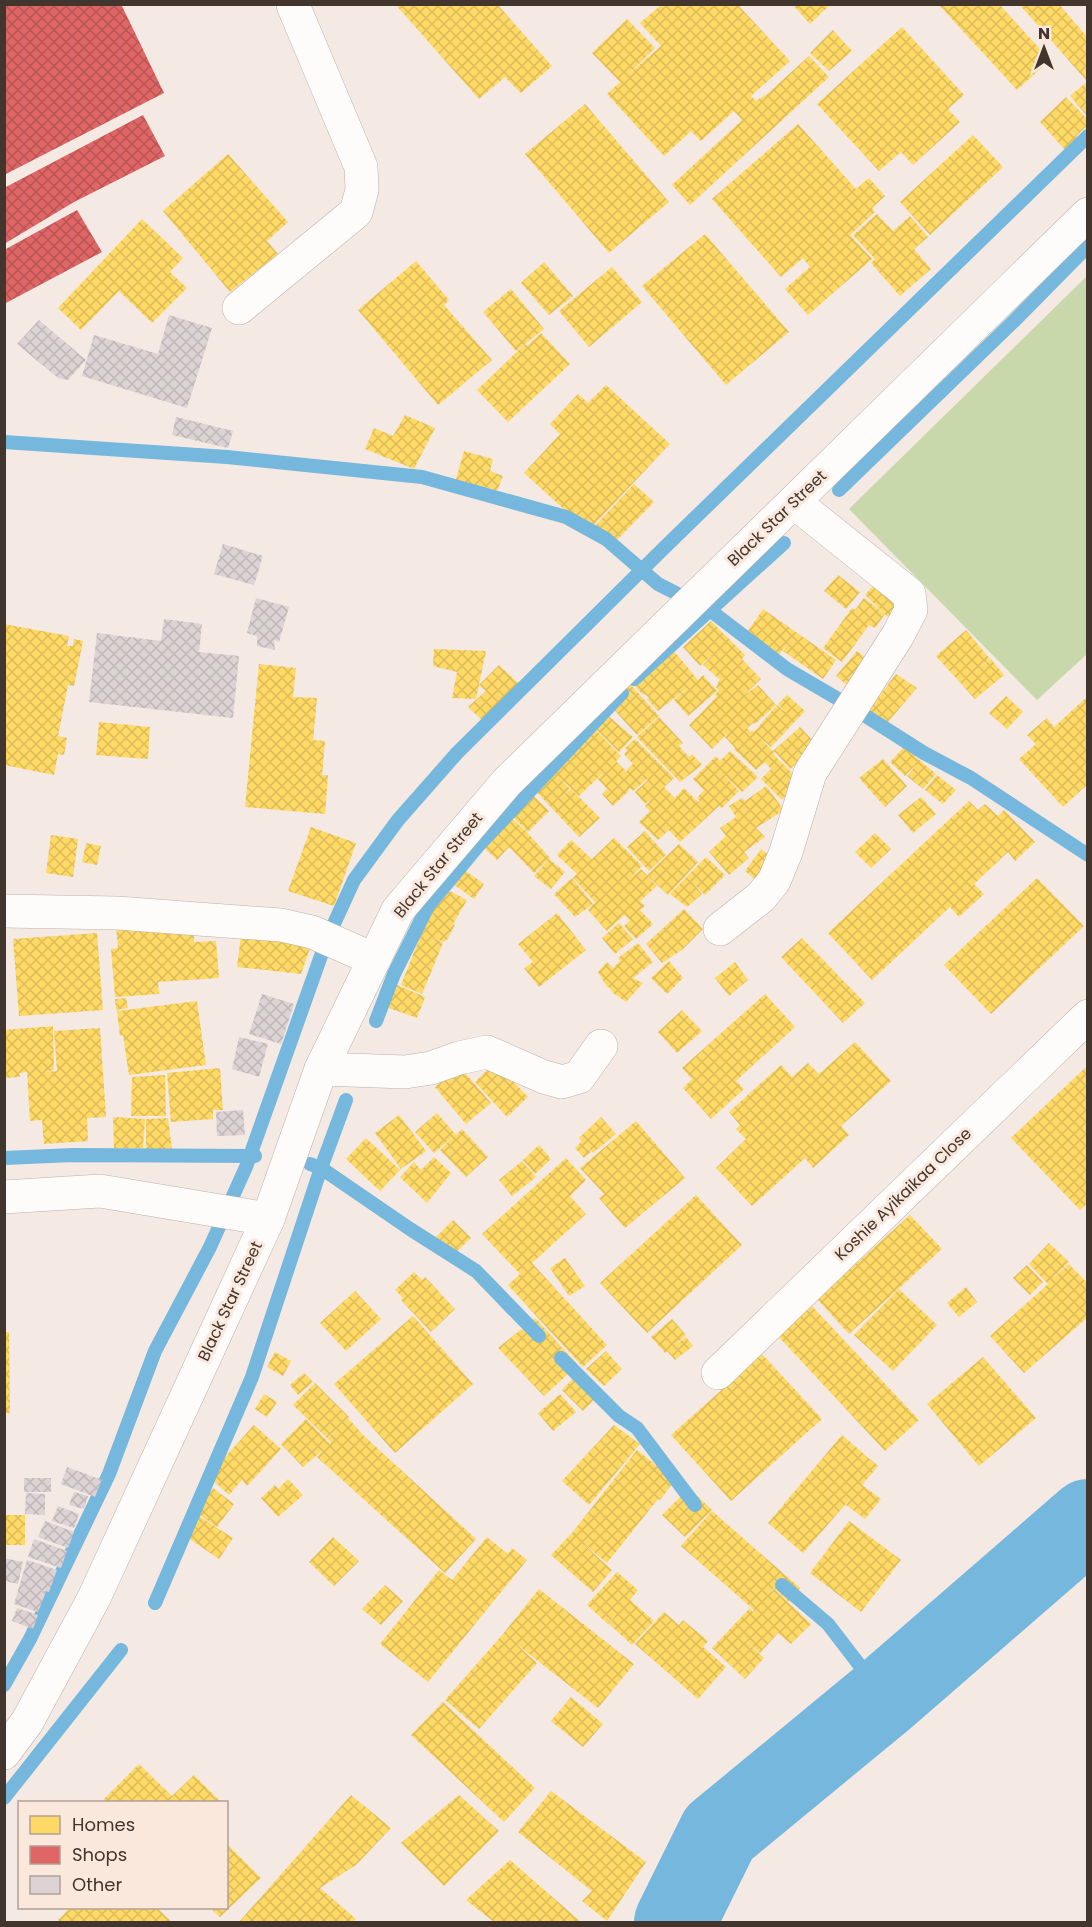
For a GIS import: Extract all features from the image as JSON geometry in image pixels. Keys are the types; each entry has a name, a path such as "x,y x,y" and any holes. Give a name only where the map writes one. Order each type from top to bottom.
{"street":[{"path":"239,308 356,212 363,190 361,167 293,5 274,4"},
{"name":"Black Star Street","path":"4,1753 16,1721 94,1598 268,1219 321,1069 398,910 507,782 1088,214"},
{"path":"720,929 761,897 774,881 786,852 810,773 898,635 911,610 909,594 794,502"},
{"path":"4,911 117,914 281,925 312,932 373,959"},
{"name":"Koshie Ayikaikaa Close","path":"718,1373 1088,1016"},
{"path":"321,1069 405,1072 430,1068 487,1052 544,1077 562,1082 579,1077 601,1046"},
{"path":"4,1197 100,1191 268,1219"}],"green space":[{"path":"1087,276 1087,654 1037,700 849,509"}],"building: Homes":[{"path":"395,4 497,4 552,66 521,93 505,77 479,99"},
{"path":"792,4 831,4 810,24"},
{"path":"938,4 999,4 1050,60 1017,90"},
{"path":"1019,4 1059,4 1088,38 1088,79 1086,80"},
{"path":"661,5 738,5 790,61 751,96 756,101 765,96 809,56 829,77 690,205 672,185 742,120 734,111 701,141 691,131 664,156 607,94 620,82 592,53 627,19 655,48 628,75 661,46 640,23"},
{"path":"902,27 964,95 948,109 960,122 913,165 901,152 879,171 817,104"},
{"path":"833,30 852,51 829,71 810,53"},
{"path":"1088,81 1088,117 1070,96"},
{"path":"1066,97 1088,120 1088,125 1076,136 1080,141 1067,152 1040,122"},
{"path":"585,104 669,202 609,253 525,154"},
{"path":"798,124 856,189 869,178 885,196 872,208 875,212 850,235 872,259 808,315 785,289 810,267 803,258 781,277 712,199"},
{"path":"973,135 1003,167 930,235 900,202"},
{"path":"228,154 288,222 267,241 278,254 230,292 163,211"},
{"path":"877,214 893,231 910,216 928,237 914,249 931,269 900,296 871,263 875,259 853,235"},
{"path":"142,219 183,258 170,272 187,288 152,323 119,291 81,330 58,308"},
{"path":"705,234 789,332 726,385 642,286"},
{"path":"416,261 449,300 444,305 492,360 438,405 358,310"},
{"path":"544,262 573,296 549,315 521,283"},
{"path":"612,267 642,302 589,347 559,311"},
{"path":"511,289 544,329 516,351 483,312"},
{"path":"541,333 570,364 508,422 477,390 525,344 527,346"},
{"path":"606,385 670,444 588,531 524,473 560,434 550,424 578,394 588,403"},
{"path":"405,415 435,428 414,469 365,449 374,428 393,436"},
{"path":"464,451 493,459 490,471 503,476 497,491 486,487 484,494 454,486"},
{"path":"634,484 654,502 614,543 595,526"},
{"path":"838,575 860,592 846,609 824,591"},
{"path":"879,579 903,601 888,617 865,595"},
{"path":"864,598 885,614 875,628 869,625 842,662 823,648 852,608 855,610"},
{"path":"763,609 836,660 823,679 783,651 789,642 777,657 746,634"},
{"path":"711,621 745,655 742,659 761,679 743,696 758,685 776,705 755,724 747,728 751,732 752,730 754,732 777,705 786,713 778,704 787,695 805,711 771,747 758,736 773,751 800,727 817,745 790,769 775,752 773,754 800,781 782,800 761,779 771,769 765,762 756,770 734,749 725,737 727,735 723,732 726,735 712,749 689,725 717,696 715,695 719,690 716,688 720,678 703,665 715,653 700,666 683,647"},
{"path":"4,624 69,636 67,646 73,646 74,639 83,641 74,686 68,685 58,736 67,738 64,755 58,754 54,775 4,765"},
{"path":"966,630 990,659 976,670 991,659 1004,675 975,699 936,656"},
{"path":"434,649 486,651 476,699 452,698 457,672 433,666"},
{"path":"673,650 698,680 703,675 717,691 688,716 674,700 690,686 658,711 647,699 649,698 633,684"},
{"path":"857,651 875,665 854,691 836,676"},
{"path":"259,664 296,668 293,697 317,698 313,740 325,741 322,775 328,775 325,814 245,807"},
{"path":"499,665 522,687 486,724 468,707 486,691 479,685"},
{"path":"896,674 917,688 886,724 868,711"},
{"path":"631,685 659,716 637,735 609,704"},
{"path":"1006,696 1023,712 1007,729 989,713"},
{"path":"1088,696 1088,784 1063,807 1019,759 1036,744 1027,735 1047,718 1054,727"},
{"path":"606,714 633,737 619,752 593,726"},
{"path":"659,717 683,743 679,746 689,757 692,754 702,765 680,782 637,737"},
{"path":"99,722 150,727 148,759 96,755"},
{"path":"593,727 621,756 616,761 627,772 633,764 624,754 627,751 625,748 635,739 674,778 664,787 675,798 684,788 698,802 700,801 697,798 704,790 693,779 716,756 720,761 730,751 758,777 742,792 723,774 739,791 680,842 669,830 658,840 639,822 650,811 645,806 652,799 645,804 635,792 647,779 633,791 630,788 613,806 602,794 607,789 598,779 606,770 579,796 558,776 570,789 560,799 571,789 600,818 579,837 532,787"},
{"path":"904,747 936,774 923,789 907,776 917,763 905,776 890,762"},
{"path":"883,759 907,786 885,807 859,778"},
{"path":"937,775 956,790 943,804 925,790"},
{"path":"766,786 784,810 756,828 765,837 744,852 749,858 729,875 709,852 726,836 720,828 736,817 729,806 742,798 745,801"},
{"path":"529,791 549,811 528,832 508,812"},
{"path":"921,797 936,814 913,833 898,815"},
{"path":"969,801 978,810 985,804 998,816 1004,810 1035,842 1015,861 1008,852 974,884 984,894 959,917 950,907 872,980 828,933"},
{"path":"510,817 550,858 534,873 509,847 497,860 482,846"},
{"path":"311,827 356,843 334,906 288,891"},
{"path":"645,831 666,855 649,871 627,847"},
{"path":"875,833 891,849 871,868 855,852"},
{"path":"51,835 78,839 73,877 46,873"},
{"path":"614,838 642,866 628,880 641,869 657,886 640,901 645,906 640,910 653,924 636,939 624,926 630,920 624,915 607,931 588,910 596,901 573,878 577,874 557,855 571,840 592,859"},
{"path":"86,843 101,846 97,865 82,862"},
{"path":"679,844 698,862 668,895 647,875"},
{"path":"761,849 774,859 757,881 745,871"},
{"path":"706,857 725,875 705,895 693,883 702,894 687,907 670,894"},
{"path":"549,859 565,872 551,889 534,876"},
{"path":"463,869 484,884 474,899 453,884"},
{"path":"572,878 593,904 575,917 554,894"},
{"path":"1037,878 1084,926 991,1014 944,965"},
{"path":"444,888 467,900 447,940 443,942 430,936 443,943 422,994 401,985 421,931"},
{"path":"684,909 703,929 683,949 662,963 646,944"},
{"path":"557,913 586,950 539,987 524,968 533,962 518,944"},
{"path":"149,923 150,933 194,929 194,942 216,941 219,978 158,982 159,994 115,997 111,949 118,948 116,926"},
{"path":"619,923 633,939 615,954 602,938"},
{"path":"242,928 314,937 301,974 237,967"},
{"path":"97,933 103,1010 19,1016 13,939"},
{"path":"802,938 865,1003 843,1023 781,957"},
{"path":"638,943 653,962 633,978 643,983 626,1002 607,987 598,972 607,962 613,968 620,961 618,958"},
{"path":"669,961 683,978 667,994 651,978"},
{"path":"735,962 748,980 729,996 715,978"},
{"path":"395,984 425,997 417,1018 386,1007"},
{"path":"765,994 795,1027 736,1081 744,1089 711,1119 683,1088 692,1079 682,1068"},
{"path":"126,998 128,1008 116,1010 115,999"},
{"path":"197,1001 206,1065 129,1075 117,1011"},
{"path":"682,1010 702,1031 677,1053 658,1032"},
{"path":"53,1026 54,1070 44,1072 57,1071 54,1031 100,1028 106,1117 87,1118 88,1141 44,1144 42,1120 30,1121 27,1072 19,1073 20,1077 4,1078 4,1030"},
{"path":"855,1042 891,1081 841,1126 849,1135 813,1168 805,1158 752,1206 716,1168 746,1139 736,1129 740,1125 729,1112 781,1065 792,1077 808,1063 819,1074"},
{"path":"495,1062 528,1097 507,1117 475,1082"},
{"path":"1088,1065 1088,1203 1080,1210 1011,1138"},
{"path":"460,1067 491,1103 466,1124 435,1087"},
{"path":"220,1068 223,1110 213,1110 213,1119 171,1122 167,1073"},
{"path":"165,1075 166,1116 131,1116 132,1077"},
{"path":"437,1113 456,1135 462,1129 488,1157 466,1177 440,1150 454,1136 434,1153 415,1132"},
{"path":"399,1115 426,1151 401,1169 375,1133"},
{"path":"113,1117 145,1119 143,1148 114,1148"},
{"path":"601,1117 616,1134 593,1153 584,1143 591,1152 584,1158 575,1148 582,1141 579,1138"},
{"path":"168,1118 172,1149 146,1150 146,1119"},
{"path":"636,1121 685,1178 625,1228 599,1198 604,1194 580,1168"},
{"path":"366,1138 400,1170 380,1191 346,1159"},
{"path":"539,1145 551,1159 535,1174 523,1160"},
{"path":"434,1157 451,1173 427,1203 400,1177 414,1162 421,1170"},
{"path":"566,1158 586,1180 570,1196 586,1214 532,1263 607,1345 583,1367 508,1285 520,1274 482,1234"},
{"path":"522,1161 536,1177 512,1196 499,1180"},
{"path":"696,1195 742,1245 647,1333 600,1283"},
{"path":"910,1215 942,1249 849,1334 817,1299"},
{"path":"453,1220 471,1238 448,1260 431,1242"},
{"path":"1049,1243 1069,1262 1051,1280 1069,1264 1088,1284 1088,1317 1024,1373 990,1336 1048,1284 1029,1264"},
{"path":"565,1258 585,1286 569,1296 550,1268"},
{"path":"1027,1265 1043,1282 1030,1295 1013,1278"},
{"path":"414,1272 422,1280 425,1277 455,1309 431,1332 401,1300 403,1298 395,1290"},
{"path":"966,1287 977,1302 959,1317 947,1303"},
{"path":"899,1289 937,1325 893,1371 854,1335"},
{"path":"355,1291 381,1319 346,1351 320,1323"},
{"path":"810,1304 919,1420 885,1451 777,1335"},
{"path":"413,1316 473,1384 395,1453 334,1384"},
{"path":"535,1318 578,1365 544,1396 498,1348"},
{"path":"672,1319 686,1335 675,1345 686,1337 693,1346 675,1360 667,1351 665,1353 651,1337"},
{"path":"5,1332 9,1332 10,1413 5,1413"},
{"path":"606,1351 622,1369 604,1386 586,1369"},
{"path":"275,1352 291,1361 283,1376 267,1367"},
{"path":"762,1354 822,1419 731,1501 671,1435"},
{"path":"983,1357 1036,1418 979,1466 927,1404"},
{"path":"581,1370 602,1392 583,1411 562,1390"},
{"path":"304,1373 313,1382 298,1395 290,1385"},
{"path":"315,1383 349,1417 363,1435 476,1539 445,1573 317,1457 323,1450 303,1467 281,1444 306,1419 330,1444 331,1442 327,1439 339,1427 327,1438 293,1405"},
{"path":"264,1394 277,1402 267,1417 255,1409"},
{"path":"560,1394 576,1412 553,1431 538,1413"},
{"path":"254,1425 281,1449 247,1486 242,1480 229,1495 208,1476"},
{"path":"614,1425 640,1444 589,1505 562,1481"},
{"path":"842,1435 878,1466 862,1485 881,1499 865,1519 846,1505 852,1497 803,1553 768,1523"},
{"path":"637,1450 675,1480 607,1563 580,1541 612,1570 593,1592 551,1555 572,1533"},
{"path":"288,1479 303,1495 278,1517 261,1498 275,1485 278,1489"},
{"path":"213,1488 234,1504 217,1527 195,1512"},
{"path":"689,1488 712,1510 685,1537 662,1515"},
{"path":"191,1511 233,1538 219,1559 178,1531"},
{"path":"712,1511 800,1588 789,1602 774,1588 764,1598 774,1589 811,1624 791,1644 778,1633 760,1653 741,1636 764,1658 745,1679 712,1648 750,1608 753,1612 754,1610 681,1546"},
{"path":"4,1515 25,1515 25,1545 4,1545"},
{"path":"849,1521 901,1560 861,1612 810,1573"},
{"path":"333,1537 359,1561 334,1586 309,1562"},
{"path":"487,1537 508,1554 512,1548 527,1560 428,1682 380,1644 439,1570 452,1580"},
{"path":"617,1572 638,1590 630,1600 654,1621 632,1645 609,1624 618,1612 608,1624 587,1605"},
{"path":"385,1585 403,1601 381,1625 362,1609"},
{"path":"539,1589 634,1664 598,1708 515,1643 537,1663 479,1729 445,1700"},
{"path":"664,1612 679,1625 683,1620 708,1641 703,1647 726,1667 698,1699 635,1644"},
{"path":"571,1697 603,1724 583,1747 551,1721"},
{"path":"443,1702 535,1788 504,1822 411,1735"},
{"path":"139,1764 172,1796 194,1775 220,1801 102,1801"},
{"path":"551,1791 646,1862 607,1921 582,1901 592,1891 518,1832"},
{"path":"351,1795 391,1828 356,1865 320,1888 356,1919 353,1922 239,1922"},
{"path":"459,1795 499,1831 444,1886 401,1843"},
{"path":"228,1845 261,1878 220,1917 211,1909 228,1909"},
{"path":"510,1860 581,1922 494,1922 466,1900"},
{"path":"69,1909 158,1909 172,1922 61,1922 58,1920"}],"building: Shops":[{"path":"4,4 121,4 164,93 4,175"},
{"path":"143,115 165,156 74,202 4,244 4,188"},
{"path":"77,210 102,252 4,304 4,250"}],"building: Other":[{"path":"169,315 212,328 187,408 82,376 94,335 158,354"},
{"path":"39,320 86,360 68,380 58,378 17,344"},
{"path":"176,417 233,431 228,448 172,435"},
{"path":"223,544 263,556 254,585 214,574"},
{"path":"256,598 289,607 279,642 274,640 275,650 257,646 257,636 247,633"},
{"path":"164,619 202,624 199,652 239,656 233,718 89,702 97,633 161,641"},
{"path":"262,994 294,1004 281,1044 249,1034"},
{"path":"239,1037 268,1044 259,1077 232,1069"},
{"path":"243,1110 245,1135 217,1136 216,1112"},
{"path":"67,1467 102,1480 95,1497 61,1484"},
{"path":"24,1478 51,1478 51,1492 24,1492"},
{"path":"74,1492 88,1496 84,1509 69,1505"},
{"path":"26,1493 45,1494 45,1515 25,1514"},
{"path":"58,1506 79,1514 74,1528 52,1521"},
{"path":"45,1521 74,1532 68,1548 38,1537"},
{"path":"34,1539 67,1551 61,1568 28,1557"},
{"path":"4,1558 23,1562 18,1584 4,1581"},
{"path":"27,1560 57,1570 49,1592 38,1589 46,1592 38,1612 14,1604"},
{"path":"17,1608 38,1615 33,1629 12,1621"}],"waterway":[{"path":"4,1685 30,1639 109,1474 155,1351 210,1247 246,1167 327,939 354,880 398,820 457,753 666,546 1088,136"},
{"path":"839,490 1088,246"},
{"path":"4,442 227,457 422,477 566,517 606,539 658,584 711,611 787,669 924,753 971,778 1088,855"},
{"path":"634,679 784,543"},
{"path":"376,1021 394,974 428,906 478,846 622,693"},
{"path":"155,1603 252,1377 321,1168 346,1100"},
{"path":"4,1158 73,1155 255,1156"},
{"path":"310,1164 321,1168 476,1271 539,1336"},
{"path":"561,1358 619,1416 637,1428 695,1505"},
{"path":"675,1922 719,1833 884,1697 1088,1520"},
{"path":"782,1585 828,1624 884,1697"},
{"path":"4,1798 121,1650"}]}
